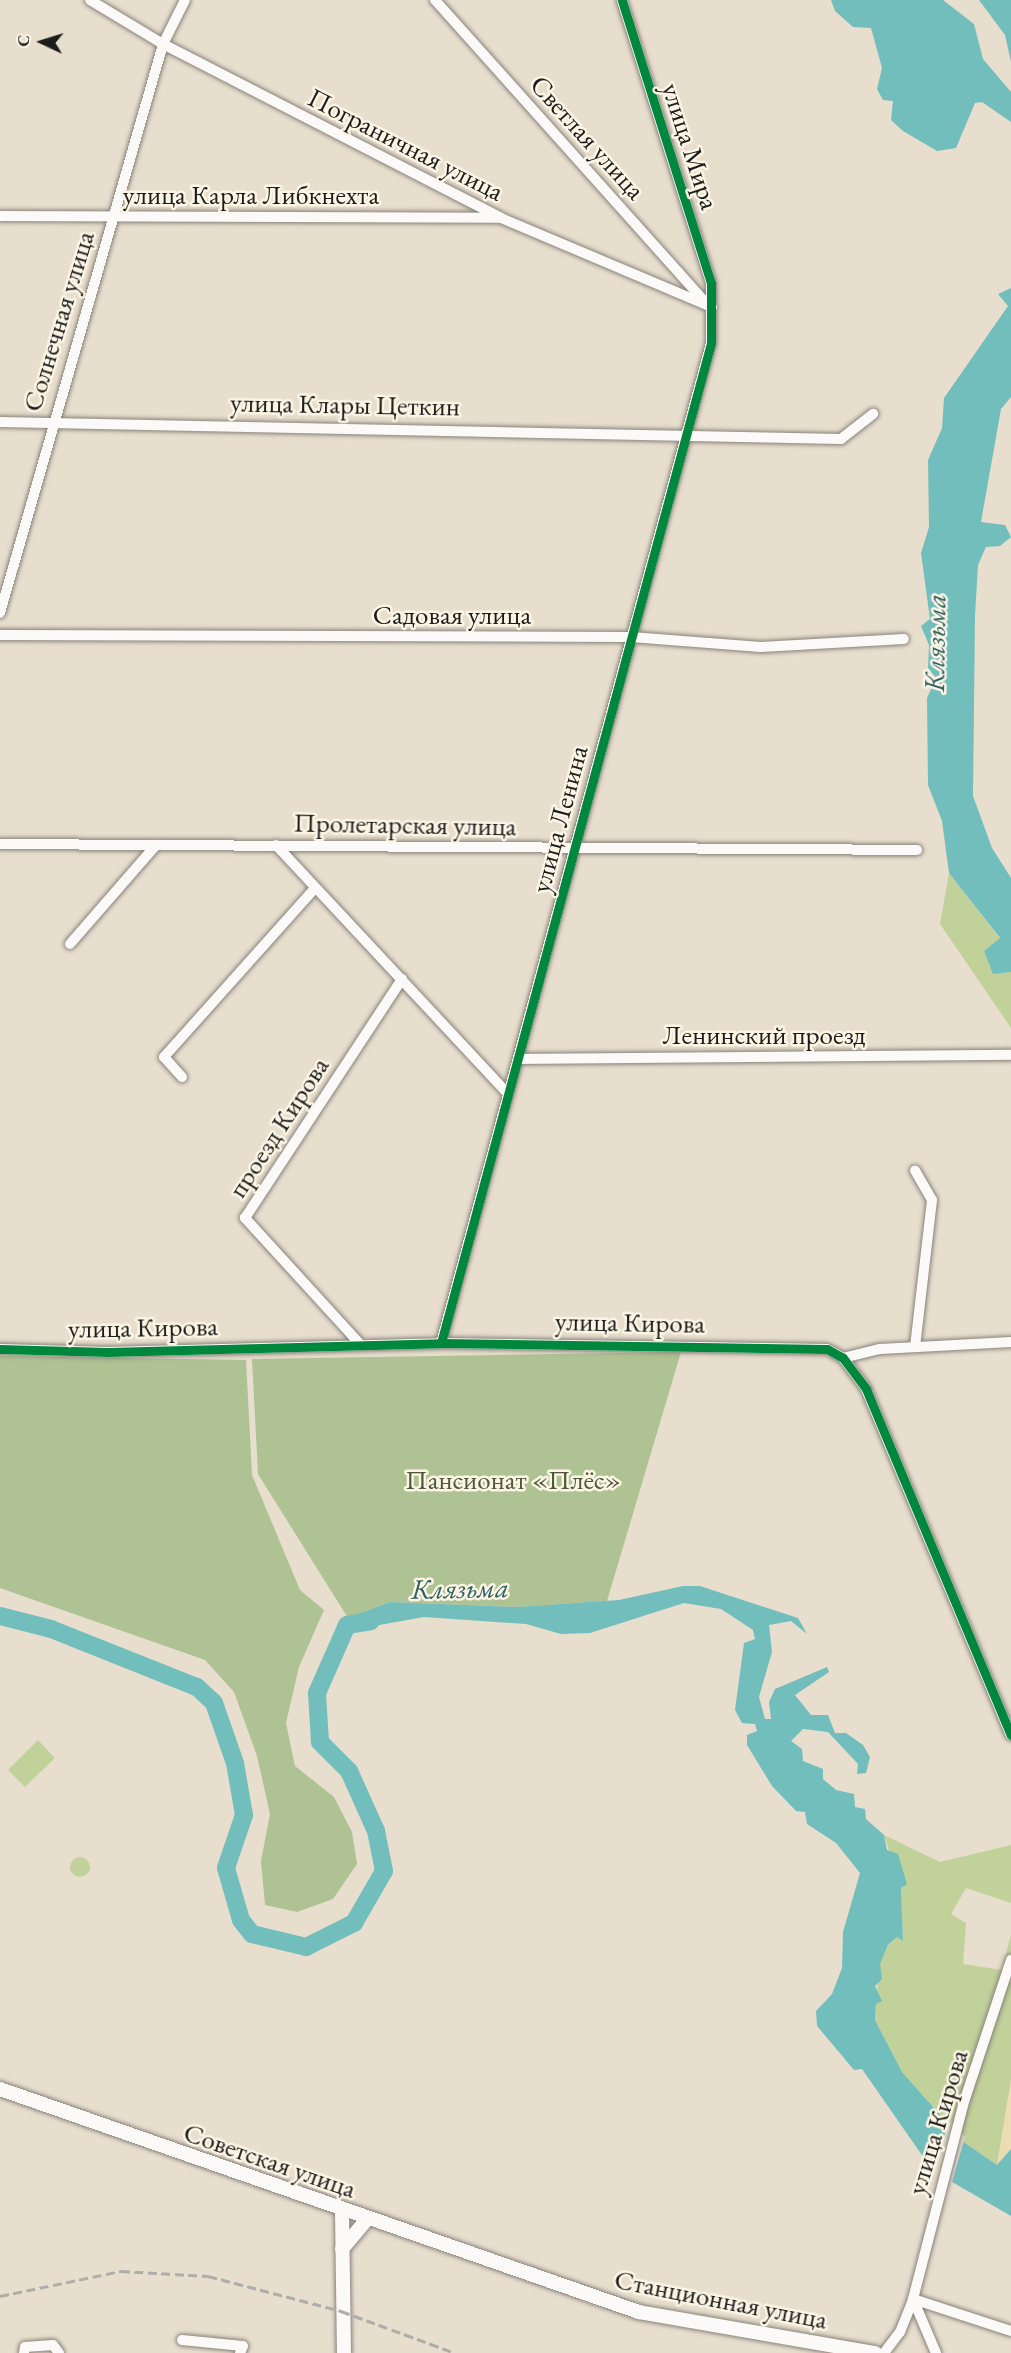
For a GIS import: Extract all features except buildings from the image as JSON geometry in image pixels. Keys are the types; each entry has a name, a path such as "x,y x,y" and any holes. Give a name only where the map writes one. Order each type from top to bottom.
{"main road":[{"name":"Советская улица","path":"0,2089 525,2275"},
{"path":"342,2211 344,2353"},
{"path":"342,2249 366,2220"},
{"name":"Станционная улица","path":"525,2275 639,2312 876,2353"}],"street":[{"name":"Пограничная улица","path":"90,0 164,44 501,218 710,305"},
{"name":"Солнечная улица","path":"0,613 51,421 164,44 185,0"},
{"name":"Светлая улица","path":"435,0 710,305"},
{"name":"улица Мира","path":"622,0 711,283 710,305"},
{"name":"улица Карла Либкнехта","path":"0,216 501,218"},
{"name":"улица Ленина","path":"441,1343 688,432 711,343 710,305"},
{"name":"улица Клары Цеткин","path":"0,422 688,432 841,439 873,414"},
{"name":"Садовая улица","path":"0,635 631,638 761,647 904,639"},
{"name":"Пролетарская улица","path":"0,844 917,850"},
{"path":"70,944 156,845"},
{"path":"276,845 314,889 402,979 508,1094"},
{"path":"182,1077 164,1056 314,889"},
{"name":"проезд Кирова","path":"360,1344 245,1218 402,979"},
{"name":"Ленинский проезд","path":"518,1059 1011,1055"},
{"path":"915,1170 932,1200 915,1347"},
{"path":"1011,1342 915,1347 843,1358 866,1389 1011,1735"},
{"name":"улица Кирова","path":"0,1349 108,1352 441,1343 808,1347 843,1358"},
{"name":"улица Кирова","path":"884,2353 900,2332 913,2299 936,2202 963,2105 1011,1960"},
{"path":"913,2299 1011,2331"},
{"path":"913,2299 936,2353"},
{"path":"182,2340 241,2349"},
{"path":"25,2350 53,2345 59,2353"}],"green space":[{"path":"949,873 1000,939 984,951 993,973 1011,972 1011,1028 940,924"},
{"name":"Пансионат «Плёс»","path":"681,1352 607,1601 516,1607 390,1602 348,1618 258,1474 252,1359"},
{"path":"0,1356 246,1360 252,1475 300,1590 324,1610 299,1667 286,1723 295,1766 334,1797 352,1832 357,1864 333,1899 297,1912 265,1905 261,1861 270,1814 257,1756 234,1692 205,1660 0,1588"},
{"path":"38,1740 55,1758 25,1787 8,1770"},
{"path":"884,1835 940,1862 1011,1845 1011,1903 966,1888 951,1914 966,1923 963,1964 1002,1970 1011,1934 1011,2149 997,2165 965,2143 902,2072 875,2020 879,1964 888,1946 897,1937 903,1940 901,1887"},
{"path":"80,1857 87,1860 90,1867 87,1874 80,1877 73,1874 70,1867 73,1860"}],"sand":[{"path":"1011,2078 1011,2149 997,2165"}],"water":[{"path":"831,0 943,0 974,24 983,59 1011,92 1011,122 982,102 975,103 956,148 937,151 903,131 891,120 893,101 883,100 877,89 882,68 871,28 853,27 835,11"},
{"path":"979,0 1011,0 1011,62 1005,35"},
{"path":"1011,288 1011,397 1001,409 981,522 1005,525 1011,537 1000,546 986,547 978,565 975,616 973,796 992,848 1011,878 1011,972 993,974 984,951 1000,938 949,873 942,821 928,785 927,698 936,678 928,668 929,645 921,626 930,619 921,553 929,527 928,460 942,428 944,398 1008,306 998,294"},
{"path":"683,1586 700,1586 798,1618 807,1634 791,1621 769,1625 772,1652 759,1697 765,1719 771,1719 769,1702 775,1689 827,1667 829,1672 795,1695 811,1715 828,1715 835,1733 846,1733 863,1745 870,1757 866,1773 857,1774 858,1764 828,1732 803,1729 791,1741 802,1749 803,1761 823,1769 823,1779 836,1790 854,1794 855,1807 865,1809 866,1819 884,1835 887,1850 898,1854 907,1884 901,1888 903,1941 897,1937 888,1945 880,1964 882,1979 875,1986 882,2001 876,2004 875,2020 902,2072 965,2143 997,2165 1011,2149 1011,2216 933,2171 862,2069 854,2070 817,2026 816,2011 832,1994 842,1968 843,1932 860,1873 836,1843 807,1824 805,1812 796,1811 772,1786 747,1745 747,1735 757,1731 755,1724 742,1723 735,1710 744,1643 755,1639 753,1630 721,1609 684,1603 590,1633 561,1634 526,1624 424,1617 346,1631 348,1618 390,1602 516,1607 619,1600"}],"pier":[{"path":"949,2119 965,2137 951,2186 933,2175"}],"waterway":[{"name":"Клязьма","path":"0,1616 51,1629 197,1687 214,1703 235,1763 244,1815 226,1868 241,1920 252,1934 306,1947 354,1923 384,1871 376,1831 349,1771 320,1742 317,1693 347,1625 371,1621"}],"railway":[{"path":"0,2296 121,2271 208,2276 341,2311 455,2353"}],"cycle path":[{"path":"441,1343 711,343 711,283 622,0"},
{"path":"0,1349 108,1352 441,1343 827,1349 843,1358 866,1389 1011,1735"}]}
